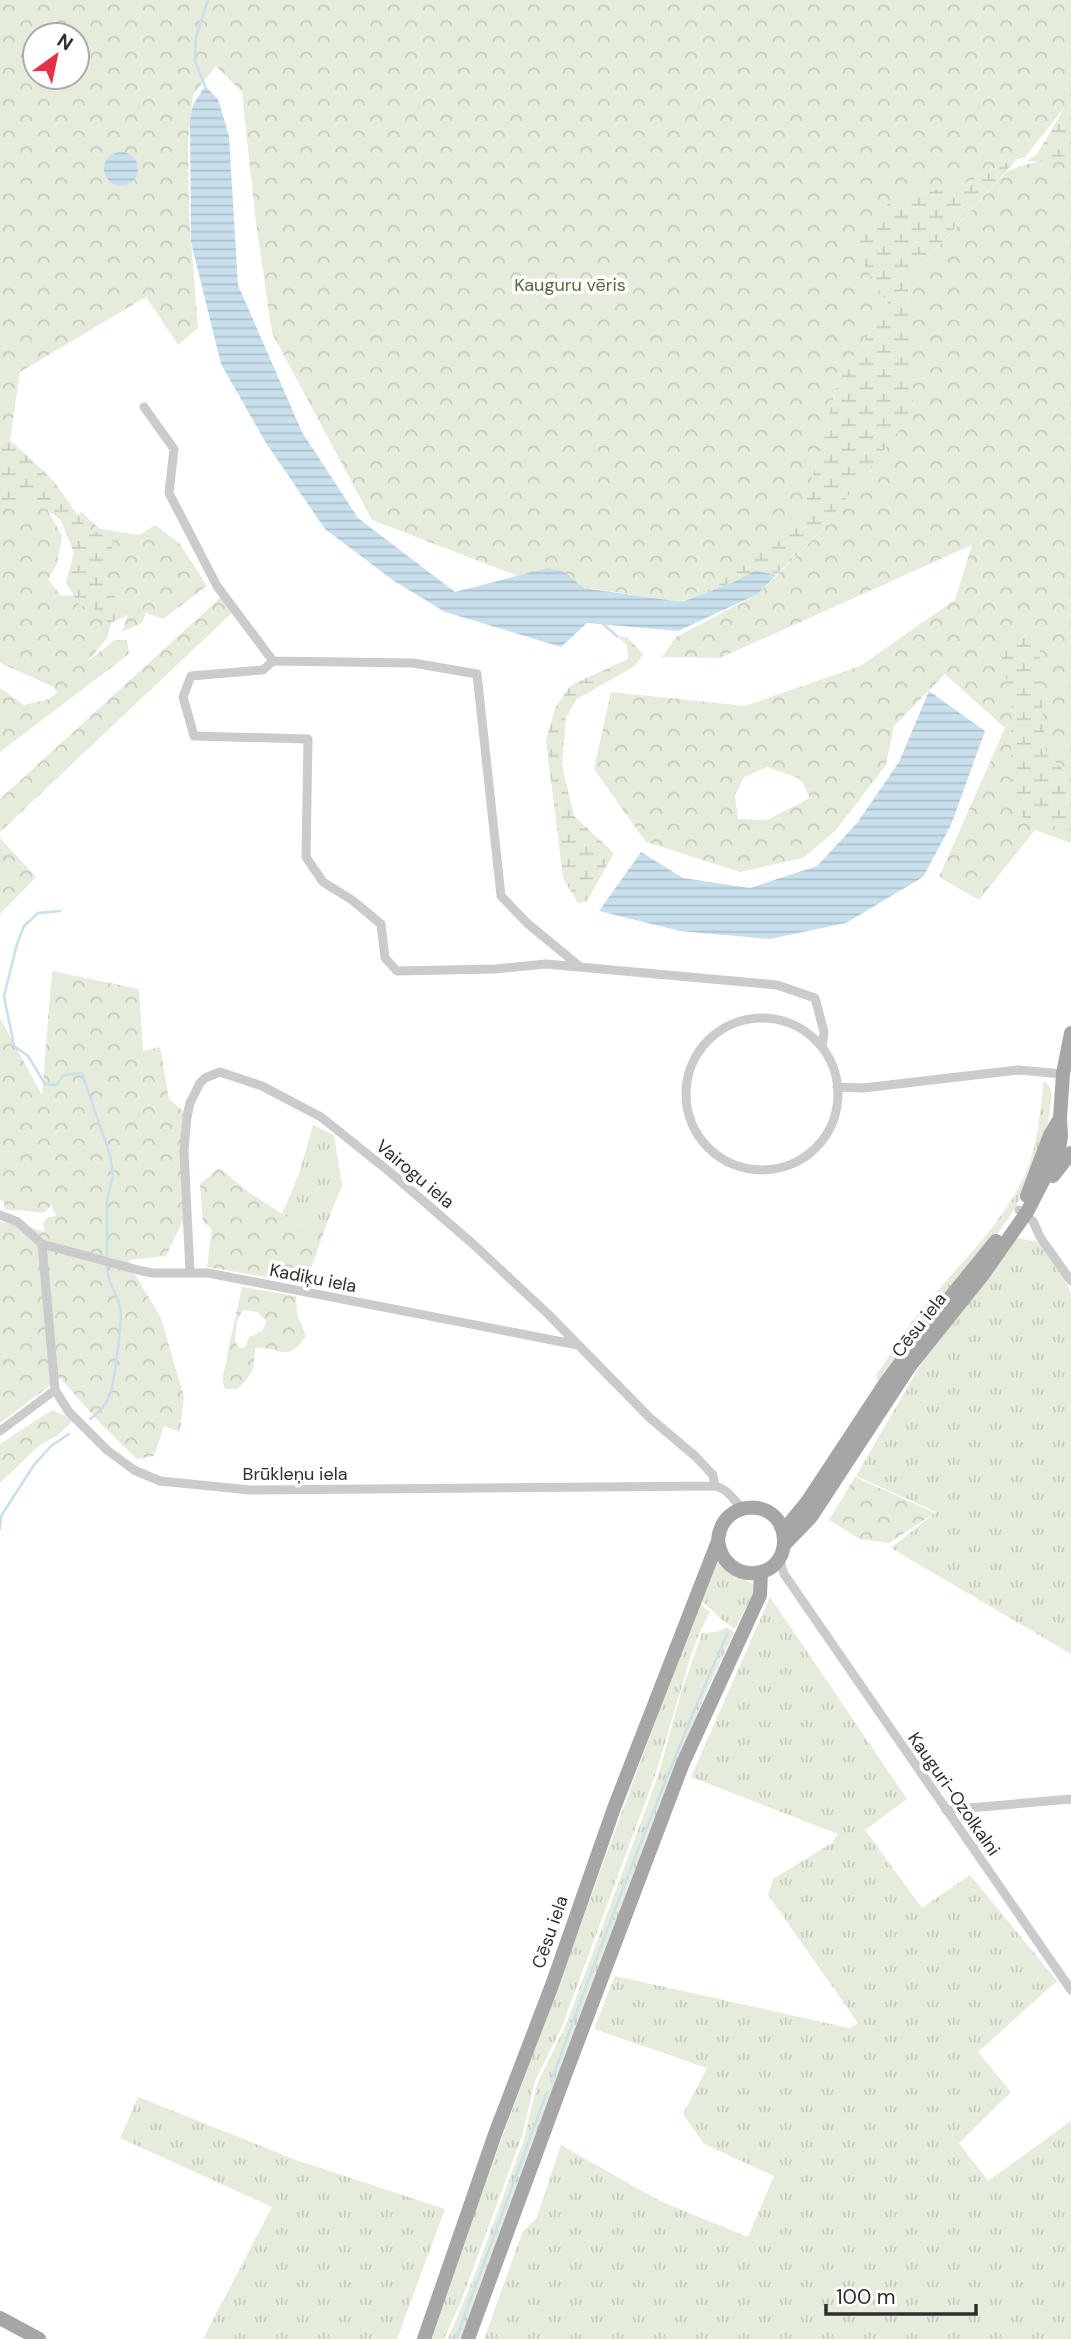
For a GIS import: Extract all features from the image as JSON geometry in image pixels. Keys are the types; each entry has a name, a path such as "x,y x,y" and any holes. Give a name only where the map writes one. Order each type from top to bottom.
{"main road":[{"name":"Cēsu iela","path":"781,1527 789,1524 807,1502 919,1337 1036,1196 1059,1150 1063,1074 1071,1033"},
{"name":"Cēsu iela","path":"764,1571 811,1517 904,1375 982,1276 1022,1213 1060,1118"},
{"path":"1036,1196 1071,1153"},
{"path":"737,1511 760,1508 770,1513 781,1527 781,1552"},
{"name":"Cēsu iela","path":"424,2339 495,2134 552,1985 614,1808 718,1541 721,1525 737,1511"},
{"path":"467,2339 683,1763 760,1595 764,1571 746,1573 732,1567 721,1556 718,1541"},
{"path":"0,2318 39,2339"}],"street":[{"path":"144,407 174,449 169,493 217,586 272,661"},
{"path":"581,968 501,896 477,674 413,663 272,661 263,670 191,676 183,697 194,736 308,739 306,857 323,882 352,900 381,924 385,958 397,971 495,970 546,964 581,968 777,985 816,998 824,1032 822,1047"},
{"path":"767,1018 788,1022 807,1032 822,1047 830,1061 838,1100 835,1116 824,1137 808,1155 787,1166 764,1170 740,1167 718,1157 701,1140 690,1119 685,1096 688,1075 696,1055 709,1039 726,1026 746,1019 767,1018"},
{"path":"837,1087 863,1088 1018,1070 1063,1074"},
{"name":"Vairogu iela","path":"190,1272 184,1151 187,1117 190,1103 200,1083 205,1078 220,1073 262,1086 320,1117 473,1244 650,1418 695,1456 713,1475 718,1487"},
{"path":"1022,1213 1033,1221 1040,1237 1071,1281"},
{"path":"0,1214 18,1222 42,1244 55,1390 0,1431"},
{"name":"Kadiķu iela","path":"42,1244 153,1273 208,1273 578,1345"},
{"name":"Brūkleņu iela","path":"55,1390 69,1412 107,1450 134,1470 160,1481 187,1485 250,1490 718,1487"},
{"path":"718,1487 730,1493 738,1504 737,1511"},
{"path":"781,1552 783,1574 812,1615"},
{"path":"764,1571 781,1578 812,1615"},
{"name":"Kauguri-Ozolkalni","path":"812,1615 1071,1990"},
{"path":"946,1810 1071,1799"}],"green space":[{"name":"Kauguru vēris","path":"0,0 1071,0 1071,89 1066,105 1025,157 1005,163 969,182 891,200 889,305 840,375 801,520 682,602 523,578 372,520 272,333 255,215 242,92 216,66 193,95 188,142 189,215 198,328 178,345 146,297 20,372 10,440 0,445"},
{"path":"1071,89 1071,154 1044,162 1026,161 1036,156 1066,105"},
{"path":"1071,154 1071,843 1035,830 979,900 939,877 1005,728 945,674 894,726 886,765 836,830 803,858 740,872 646,842 594,769 611,692 745,706 860,666 955,600 972,545 720,658 662,657 676,637 758,594 819,533 912,413 908,280 1005,173","holes":["767,767 801,779 810,798 767,820 738,819 735,796 744,777"]},
{"path":"1017,159 908,280 913,413 819,533 776,575 756,570 734,582 682,602 801,519 840,375 889,305 854,250 891,200 969,182"},
{"path":"10,440 53,480 86,527 114,541 104,582 128,615 108,624 102,622 93,607 80,606 66,582 74,553 61,520 38,503 0,506 0,445"},
{"path":"0,484 41,498 62,536 57,564 48,579 61,596 80,595 112,620 107,638 87,662 115,640 127,640 129,654 0,752 0,688 24,705 49,699 57,693 54,687 0,663"},
{"path":"81,512 100,529 139,535 155,525 180,544 207,586 163,619 146,613 142,623 122,632 128,615 108,602 73,519"},
{"path":"221,597 233,612 0,832 0,799"},
{"path":"1023,623 1040,648 1046,751 1071,779 1071,831 1022,817 1010,782 1012,704 1000,650"},
{"path":"618,637 627,637 643,654 635,666 577,699 566,717 562,766 574,816 614,853 587,901 578,903 563,878 546,740 556,706 571,685 628,659 627,645"},
{"path":"0,838 36,877 0,914"},
{"path":"52,971 139,989 143,1051 160,1047 169,1099 184,1112 181,1161 185,1216 166,1256 129,1260 131,1268 161,1318 184,1397 180,1432 164,1426 154,1456 137,1459 60,1378 0,1423 0,1222 45,1232 43,1223 48,1217 56,1216 51,1205 44,1213 5,1210 4,1202 0,1199 0,1018 42,1095"},
{"path":"1044,1081 1050,1088 1051,1101 1044,1144 1023,1194 994,1238 880,1382 876,1375 912,1322 995,1225 1018,1189 1034,1148"},
{"path":"313,1125 334,1135 342,1185 324,1231 308,1231 282,1214 299,1174"},
{"path":"219,1168 250,1193 308,1231 324,1231 306,1284 207,1267 212,1229 203,1222 200,1184"},
{"path":"1017,1238 1038,1242 1065,1280 1071,1294 1071,1654 891,1548 936,1512 856,1476 928,1352"},
{"path":"242,1287 296,1296 297,1314 306,1336 299,1345 288,1352 255,1348 252,1371 237,1389 225,1389 223,1384","holes":["243,1310 258,1312 266,1321 263,1330 249,1337 246,1346 241,1349 235,1342 237,1321"]},
{"path":"52,1410 74,1420 57,1436 41,1444 0,1483 0,1444"},
{"path":"855,1477 935,1513 889,1543 860,1539 829,1520"},
{"path":"715,1560 730,1572 757,1586 735,1629 700,1599"},
{"path":"770,1597 907,1799 865,1830 922,1908 970,1875 1057,1981 978,2052 1011,2092 959,2143 988,2181 1071,2121 1071,2339 484,2339 523,2231 536,2219 561,2145 660,2201 748,2237 774,2176 704,2144 683,2114 707,2068 594,2029 615,1976 849,2028 858,2023 768,1895 773,1879 832,1843 838,1834 691,1777"},
{"path":"699,1603 710,1612 691,1655 656,1773 561,2029 535,2081 522,2136 460,2304 444,2339 428,2339"},
{"path":"727,1627 734,1632 668,1785 461,2339 448,2339 524,2139 537,2084 566,2025 659,1773 681,1693 702,1633 716,1632"},
{"path":"138,2097 296,2160 445,2209 397,2339 203,2339 272,2207 120,2138"}],"water":[{"path":"205,86 218,99 229,136 238,285 302,432 358,518 455,592 547,568 563,571 584,588 682,602 734,582 756,570 776,575 758,594 678,631 587,623 561,647 445,612 394,581 325,529 266,443 221,364 191,242 190,119 193,105"},
{"path":"121,152 133,157 138,169 133,181 121,186 109,181 104,169 109,157"},
{"path":"929,691 985,731 951,825 923,877 846,923 770,939 680,931 599,911 641,852 683,878 750,888 817,866 857,823 899,762"}],"waterway":[{"path":"205,86 195,61 196,37 208,0"},
{"path":"603,624 618,637"},
{"path":"60,911 38,913 24,926 4,996 14,1046 28,1056 45,1084 56,1085 64,1075 82,1073 110,1155 113,1176 107,1200 107,1255"},
{"path":"90,1419 108,1399 119,1338 120,1307 108,1277 107,1266"},
{"path":"0,1529 1,1516 34,1465 51,1446 69,1434"},
{"path":"551,2082 636,1856 728,1632"},
{"path":"456,2339 547,2092"}]}
